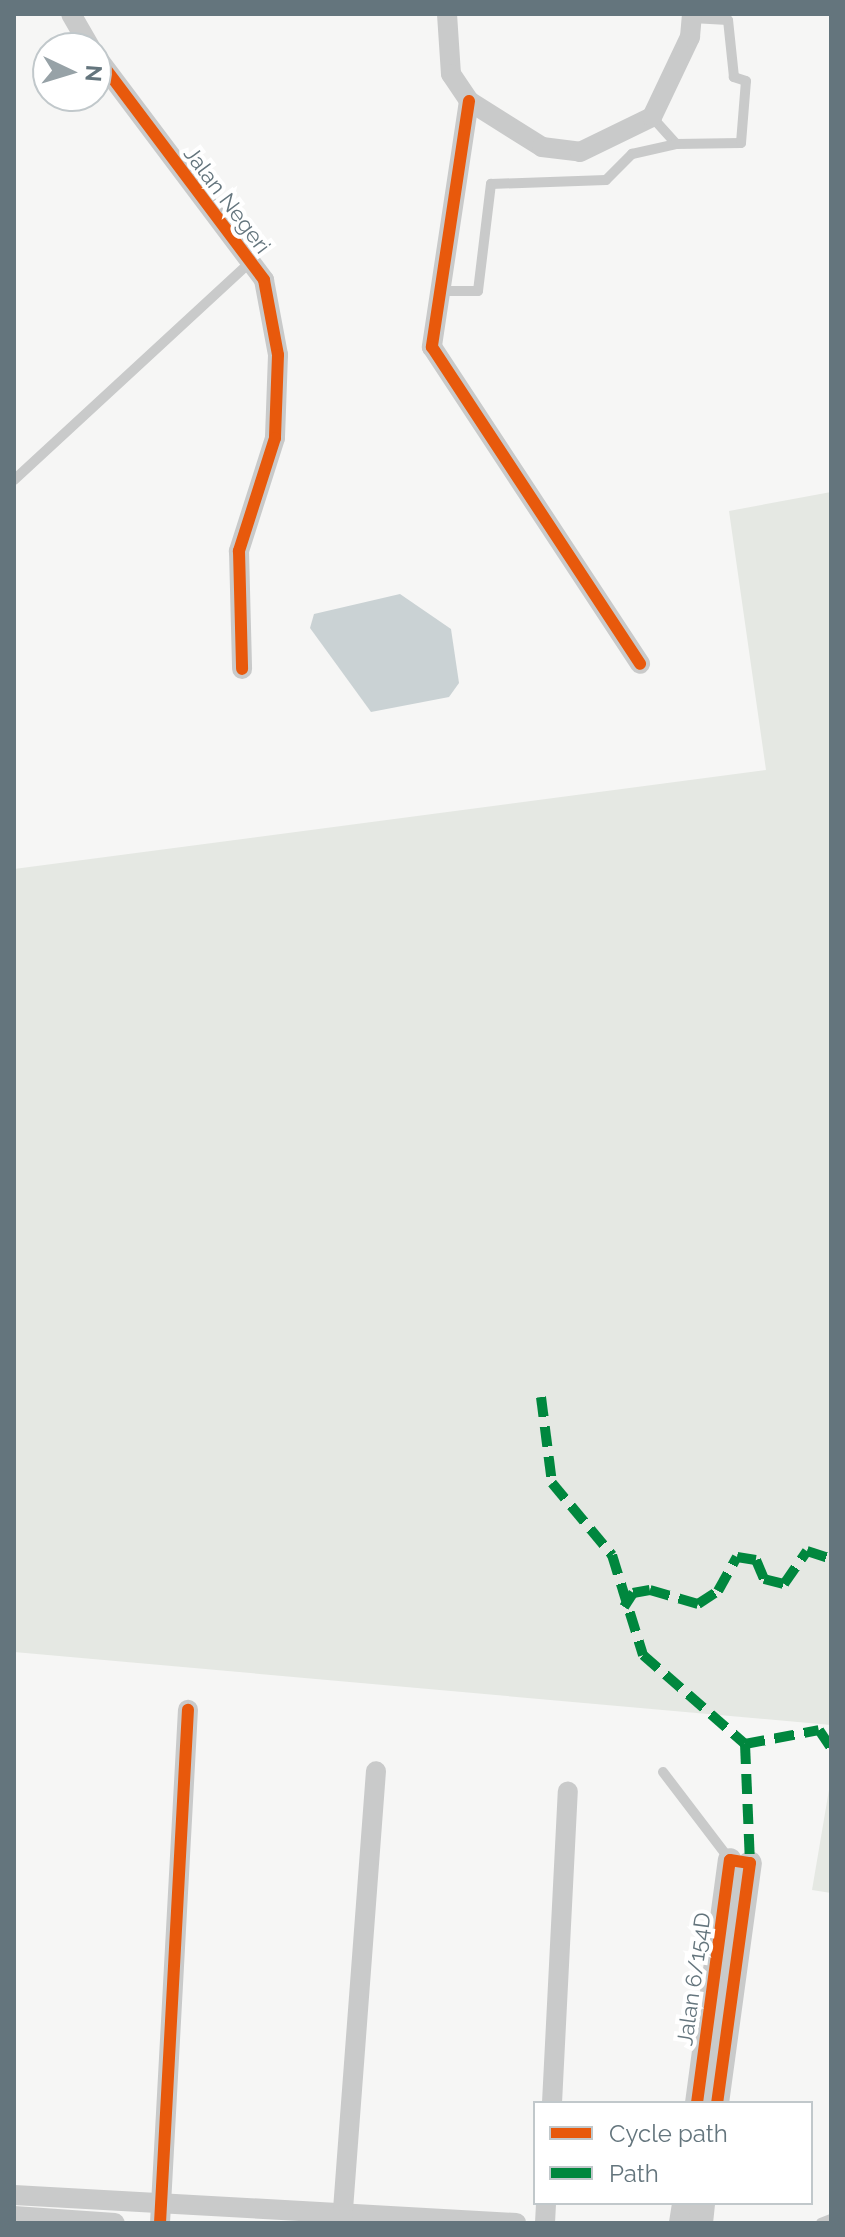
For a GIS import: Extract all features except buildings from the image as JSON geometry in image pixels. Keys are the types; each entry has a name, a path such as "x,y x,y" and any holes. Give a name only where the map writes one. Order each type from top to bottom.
{"street":[{"path":"71,14 82,32"},
{"path":"447,14 451,74 469,101 542,147 580,152 652,117 690,37 692,16"},
{"name":"Jalan Negeri","path":"112,77 264,280 278,355 275,438 239,551 242,669"},
{"path":"469,101 432,347 640,664"},
{"path":"160,2215 188,1710"},
{"path":"342,2219 376,1771"},
{"path":"552,2101 568,1791"},
{"name":"Jalan 6/154D","path":"697,2101 740,1861"},
{"name":"Jalan 6/154D","path":"717,2101 740,1861"},
{"path":"14,2195 115,2223"},
{"path":"14,2216 160,2215 516,2223"}],"lane":[{"path":"440,291 478,291 491,184 606,180 632,154 676,144 741,143 745,126 746,81 734,77 728,20 692,16"},
{"path":"652,117 676,144"},
{"path":"14,480 250,262"},
{"path":"663,1772 740,1861"},
{"path":"821,2223 831,2219"}],"shaded area":[{"path":"831,492 831,1725 14,1652 14,869 766,770 729,511"},
{"path":"400,594 451,629 459,683 449,697 371,712 310,628 314,614"},
{"path":"831,1778 831,1893 812,1890"}],"marked path":[{"path":"541,1397 552,1483 612,1555 643,1655 745,1744 750,1863"},
{"path":"624,1607 633,1593 650,1590 698,1604 718,1591 737,1557 756,1560 764,1579 784,1584 807,1551 831,1559"},
{"path":"745,1744 819,1730 831,1748"}],"cycle path":[{"path":"112,77 264,280 278,355 275,438 239,551 242,669"},
{"path":"469,101 432,347 640,664"},
{"path":"160,2223 188,1710"},
{"path":"697,2101 730,1860 750,1863 717,2101"}]}
